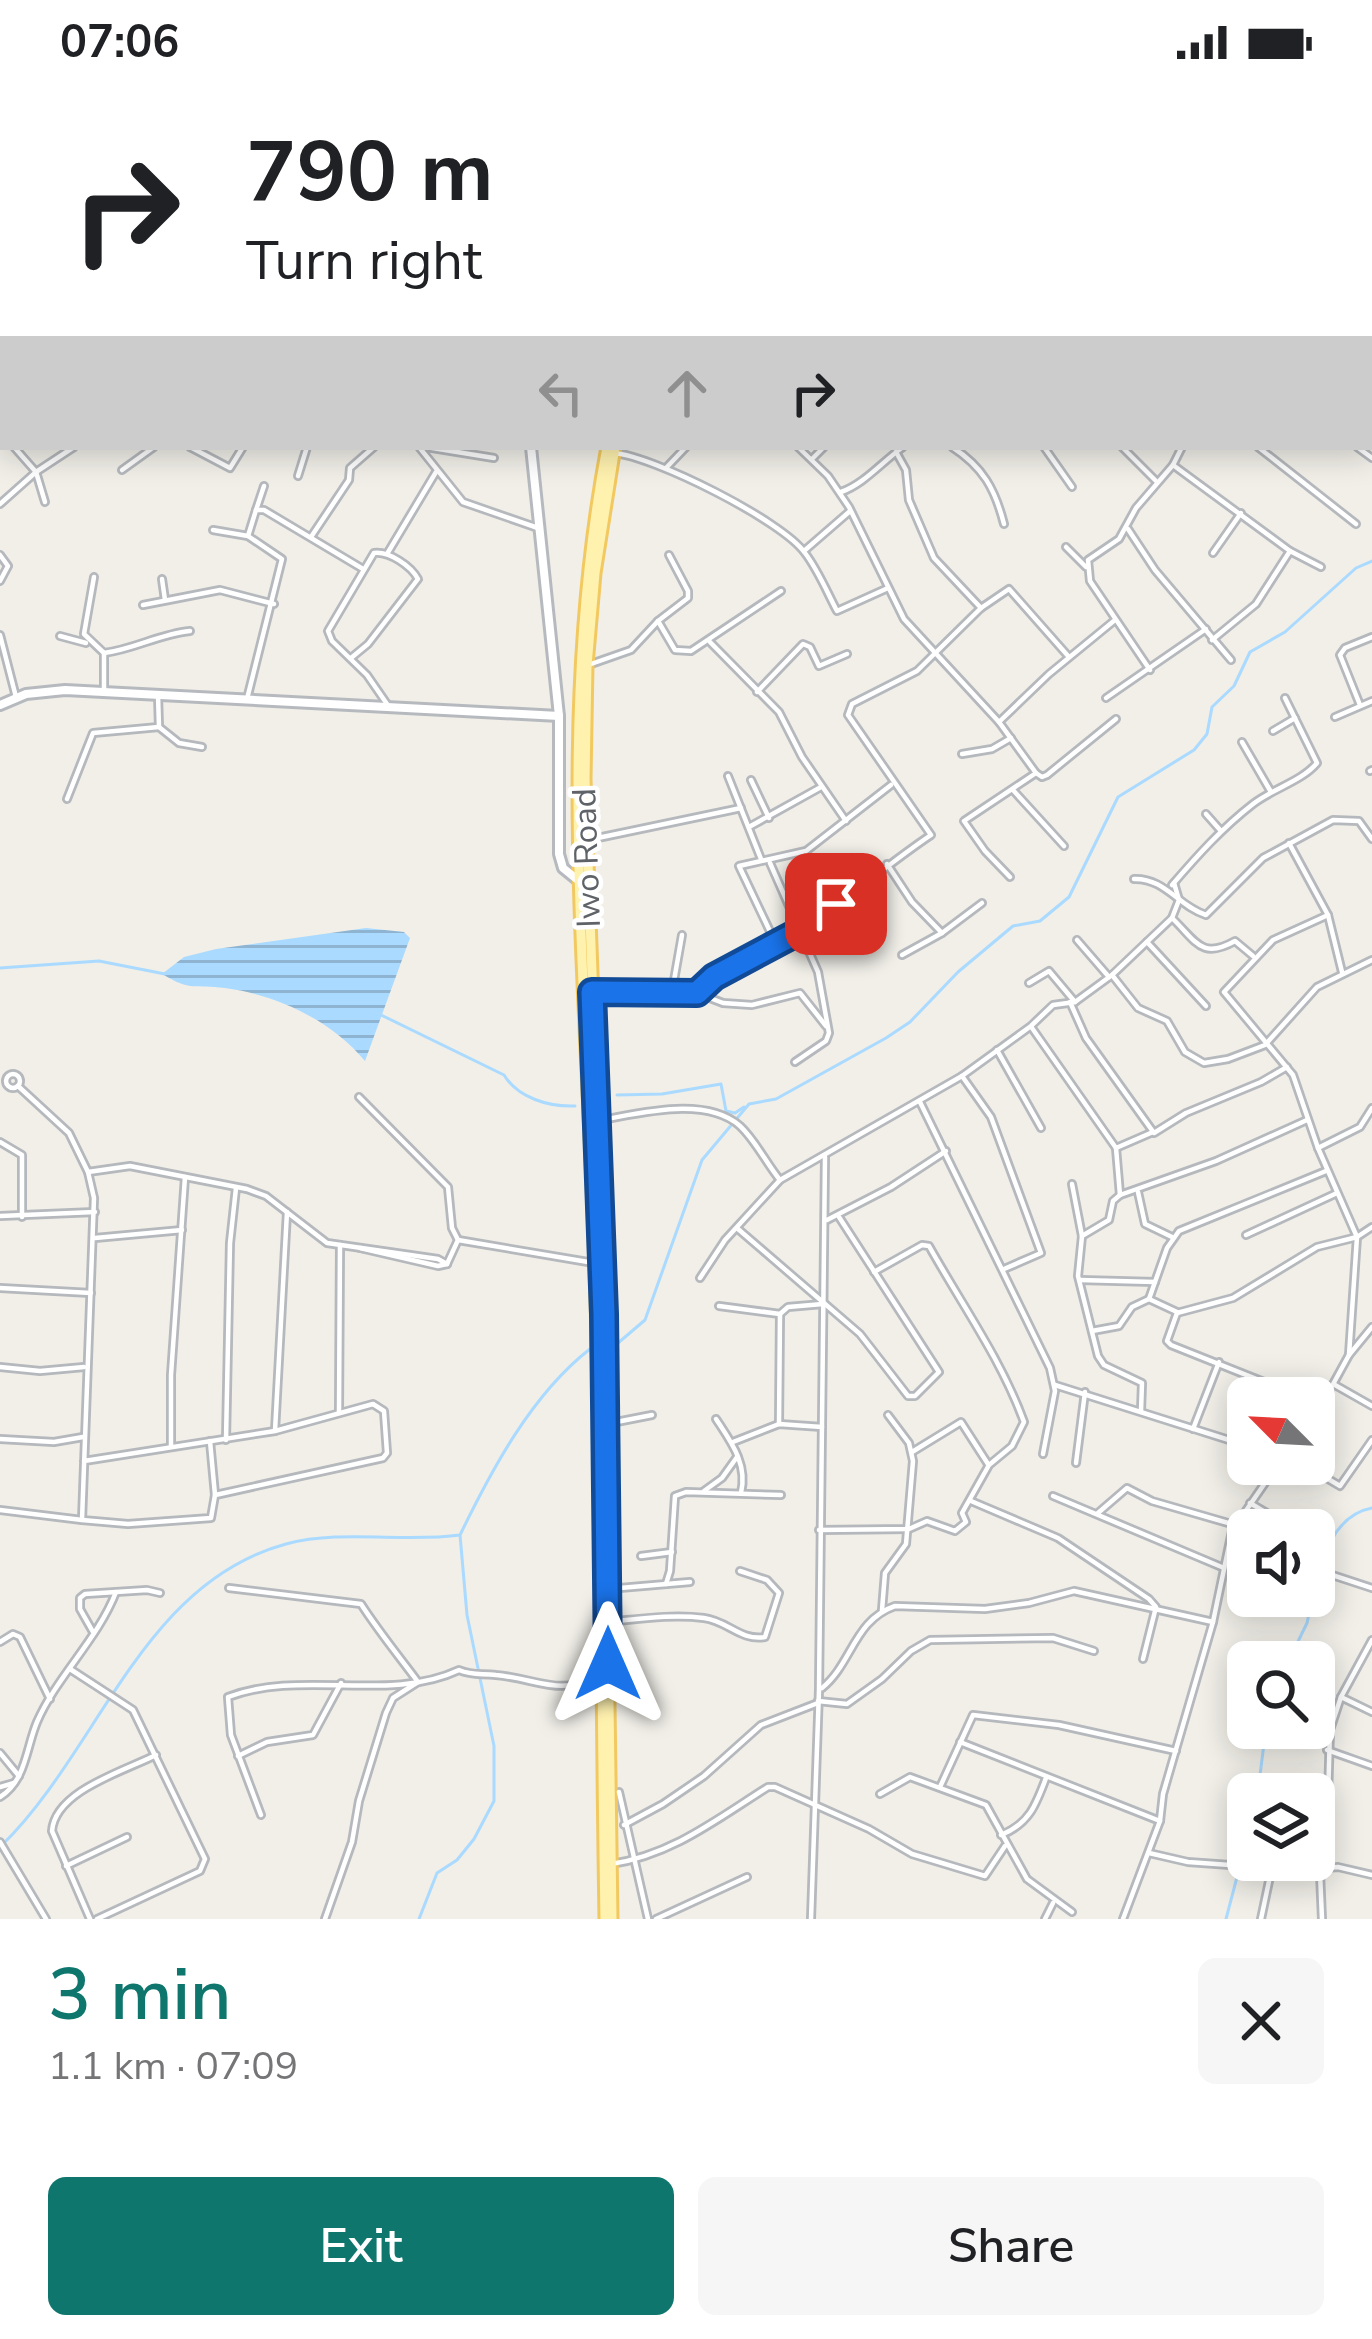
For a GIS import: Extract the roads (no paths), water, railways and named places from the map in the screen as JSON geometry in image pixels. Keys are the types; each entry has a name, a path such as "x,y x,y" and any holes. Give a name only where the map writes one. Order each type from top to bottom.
{"main road":[{"name":"Iwo Road","path":"608,1919 608,1589 585,944 587,665 612,450"},
{"name":"Iwo Road","path":"608,1919 601,1677 606,1424 599,1120 575,782 588,574 612,450"}],"street":[{"path":"17,450 36,472 45,502"},
{"path":"0,504 69,450"},
{"path":"122,470 150,450"},
{"path":"196,450 230,467 241,450"},
{"path":"298,476 306,450"},
{"path":"311,537 348,483 350,468 371,450"},
{"path":"425,450 436,472 464,502 539,528"},
{"path":"442,450 494,458"},
{"path":"531,450 559,716 559,854 563,868 579,881"},
{"path":"615,450 666,468 760,517 804,550 837,611 888,588"},
{"path":"666,468 683,450"},
{"path":"802,450 841,492 904,619 999,722 1036,773 1047,775 1116,719"},
{"path":"812,459 821,450"},
{"path":"841,492 857,486 899,450"},
{"path":"900,450 909,500 934,558 981,608"},
{"path":"956,450 988,479 1004,524"},
{"path":"1046,450 1072,487"},
{"path":"1125,450 1158,483"},
{"path":"1086,567 1090,558 1128,529 1136,508 1180,450"},
{"path":"1262,450 1356,524"},
{"path":"1172,465 1321,567"},
{"path":"387,554 436,472"},
{"path":"248,536 264,486"},
{"path":"256,510 269,512 362,569"},
{"path":"804,550 849,512"},
{"path":"1213,553 1241,513"},
{"path":"1128,529 1155,570 1231,660"},
{"path":"213,530 248,536 282,559 247,700"},
{"path":"1066,547 1086,567 1090,581 1150,670"},
{"path":"1212,640 1256,604 1290,550"},
{"path":"351,658 368,644 418,579 387,554 374,553 328,631 387,704"},
{"path":"0,555 8,570 0,581"},
{"path":"587,665 631,650 689,595 669,555"},
{"path":"94,577 84,634 104,653 134,648 158,635 190,631"},
{"path":"162,579 165,600"},
{"path":"697,993 714,977 802,930 931,836 862,740 848,709 896,685 935,656 981,608 1010,589 1069,657"},
{"path":"143,605 220,590 274,604"},
{"path":"658,621 678,652 691,651 781,591"},
{"path":"999,722 1115,620"},
{"path":"1106,698 1206,628"},
{"path":"0,635 16,697"},
{"path":"60,636 92,643"},
{"path":"1360,705 1340,652 1372,638"},
{"path":"710,642 779,712 821,787 846,820"},
{"path":"757,692 803,644 810,647 819,666 847,654"},
{"path":"104,653 104,692"},
{"path":"0,704 53,690 559,716"},
{"path":"158,695 159,728"},
{"path":"1168,890 1220,832 1317,763 1285,698"},
{"path":"1335,717 1372,701"},
{"path":"1273,731 1294,718"},
{"path":"67,800 93,733 159,728 179,743 202,747"},
{"path":"962,754 992,748 1011,738"},
{"path":"1242,742 1271,792"},
{"path":"1010,877 964,821 1036,773"},
{"path":"728,776 818,972 826,1041 795,1062"},
{"path":"751,780 769,818"},
{"path":"776,944 738,870 741,865 806,850 892,784"},
{"path":"749,827 821,787"},
{"path":"1013,790 1064,846"},
{"path":"586,840 741,808"},
{"path":"1206,814 1220,832"},
{"path":"1134,879 1158,882 1196,912 1210,914 1263,859 1334,820 1359,821 1372,839"},
{"path":"1289,843 1328,915 1342,972"},
{"path":"887,864 912,902 941,933"},
{"path":"700,1278 725,1240 780,1180 920,1102 1031,1026 1053,1005 1072,1002 1110,976 1172,919 1179,900 1174,883"},
{"path":"902,956 982,903"},
{"path":"1328,915 1283,933 1224,992 1288,1067 1357,1237 1349,1355"},
{"path":"1172,919 1207,951 1234,941 1255,958"},
{"path":"672,992 682,935"},
{"path":"1077,940 1138,1008 1167,1021 1185,1052 1197,1061 1228,1059 1265,1045 1316,987 1372,960"},
{"path":"1147,942 1206,1006"},
{"path":"1029,983 1049,970 1072,1002 1086,1038 1153,1132"},
{"path":"592,992 697,993 723,1004 752,1005 800,992 826,1026"},
{"path":"814,1010 824,1004"},
{"path":"1031,1026 1116,1148 1120,1195"},
{"path":"997,1050 1041,1128"},
{"path":"1116,1148 1288,1067"},
{"path":"19,1086 19,1077 4,1076 3,1086 19,1086 69,1133 88,1172 95,1212 82,1520"},
{"path":"962,1076 991,1117 1041,1253 1004,1269"},
{"path":"359,1096 448,1186 452,1228 458,1240"},
{"path":"920,1102 1004,1269 1055,1384 1043,1454"},
{"path":"1318,1148 1360,1127 1372,1111"},
{"path":"599,1120 646,1113 719,1113 743,1128 780,1180"},
{"path":"1082,1236 1109,1220 1113,1201 1120,1195 1138,1192 1307,1120"},
{"path":"0,1142 22,1155 22,1216"},
{"path":"824,1221 946,1151"},
{"path":"812,1919 825,1157"},
{"path":"88,1172 130,1166 236,1187 266,1196 321,1240 416,1262 447,1264 458,1240"},
{"path":"1149,1299 1172,1237 1328,1171"},
{"path":"171,1448 171,1375 185,1177"},
{"path":"1072,1184 1082,1236 1079,1280 1100,1361 1142,1383 1141,1411"},
{"path":"226,1440 230,1243 236,1187"},
{"path":"1138,1192 1145,1224 1172,1237"},
{"path":"1246,1235 1337,1193"},
{"path":"0,1216 95,1212"},
{"path":"275,1431 287,1212"},
{"path":"738,1228 860,1334 908,1396 915,1396 939,1372 839,1216"},
{"path":"1092,1331 1119,1326 1132,1306 1149,1299 1178,1313 1233,1298 1317,1247 1357,1237 1372,1227"},
{"path":"95,1238 182,1230"},
{"path":"458,1240 595,1263"},
{"path":"819,1530 909,1529 927,1521 952,1532 966,1522 962,1513 989,1465 1012,1446 1024,1422 992,1348 927,1245 874,1272"},
{"path":"339,1413 340,1246"},
{"path":"1079,1280 1155,1282"},
{"path":"0,1288 91,1293"},
{"path":"779,1424 780,1314 788,1307 823,1302"},
{"path":"719,1306 780,1314"},
{"path":"1163,1357 1171,1345 1169,1332 1178,1313"},
{"path":"1372,1327 1349,1355 1335,1385 1372,1406"},
{"path":"1171,1345 1253,1377"},
{"path":"1193,1429 1219,1363"},
{"path":"0,1367 40,1371 86,1366"},
{"path":"1055,1384 1227,1440"},
{"path":"1076,1463 1085,1392"},
{"path":"84,1461 226,1440 373,1404 382,1407 387,1454 383,1458 215,1496"},
{"path":"606,1424 652,1415"},
{"path":"882,1610 883,1580 903,1552 909,1529 912,1452 888,1415"},
{"path":"716,1419 733,1442 744,1473 742,1493"},
{"path":"912,1452 961,1422 989,1465"},
{"path":"733,1442 779,1424 822,1427"},
{"path":"0,1439 54,1442 83,1437"},
{"path":"1335,1483 1340,1486 1372,1440"},
{"path":"0,1510 128,1524 211,1518 215,1496 210,1441"},
{"path":"704,1492 737,1457"},
{"path":"1246,1509 1263,1485"},
{"path":"1098,1513 1127,1488 1227,1526"},
{"path":"666,1584 675,1496 704,1492 781,1495"},
{"path":"1053,1496 1224,1568"},
{"path":"971,1501 1058,1538 1156,1607"},
{"path":"1250,1503 1260,1509"},
{"path":"641,1556 672,1552"},
{"path":"1123,1919 1160,1821 1227,1556"},
{"path":"607,1622 699,1617 724,1622 739,1635 765,1637 779,1593 767,1580 740,1570"},
{"path":"1335,1575 1372,1588"},
{"path":"608,1589 690,1582"},
{"path":"229,1588 362,1604 383,1630 392,1652 418,1682"},
{"path":"819,1690 835,1678 850,1646 882,1610 902,1605 985,1610 1074,1591 1213,1622"},
{"path":"93,1632 80,1609 80,1598 92,1592 160,1593"},
{"path":"0,1797 19,1776 50,1699 116,1592"},
{"path":"1143,1659 1156,1607"},
{"path":"0,1642 13,1634 20,1637 50,1699"},
{"path":"624,1825 704,1776 761,1725 818,1702 848,1704 910,1651 930,1640 1053,1638 1094,1651"},
{"path":"1335,1718 1372,1640"},
{"path":"70,1669 133,1710 156,1756 205,1864 200,1871 93,1919 52,1831 54,1817 63,1803 156,1756"},
{"path":"261,1815 231,1735 228,1697 243,1691 341,1683 440,1680 459,1670 470,1676 496,1675 558,1688 601,1677"},
{"path":"326,1919 386,1714 393,1698 418,1682"},
{"path":"238,1756 267,1742 313,1735 341,1683"},
{"path":"1342,1697 1372,1712"},
{"path":"940,1787 969,1719 976,1714 1059,1725 1176,1751"},
{"path":"960,1742 1160,1821"},
{"path":"1327,1773 1327,1750 1372,1766"},
{"path":"0,1753 19,1776"},
{"path":"880,1795 910,1777 986,1805 1027,1879 1072,1912"},
{"path":"1000,1835 1029,1817 1046,1778"},
{"path":"0,1786 14,1783"},
{"path":"611,1864 680,1843 775,1786 912,1854 985,1876 1005,1846"},
{"path":"619,1792 632,1861 652,1919 747,1877"},
{"path":"66,1866 127,1837"},
{"path":"2,1845 46,1919"},
{"path":"1149,1853 1176,1861 1227,1865"},
{"path":"1335,1869 1372,1875"},
{"path":"1262,1919 1269,1881"},
{"path":"1321,1881 1322,1919"},
{"path":"1045,1919 1054,1902"}],"water":[{"path":"366,928 404,932 410,938 365,1061 320,1022 284,1004 225,988 187,985 162,974 184,957 216,949"}],"waterway":[{"path":"618,1343 645,1320 702,1160 749,1104 776,1099 886,1038 910,1022 958,972 1013,926 1040,921 1069,897 1118,797 1194,750 1207,734 1212,707 1234,686 1250,652 1285,632 1356,568 1372,561"},
{"path":"0,968 99,961 165,974"},
{"path":"381,1015 504,1075 526,1095 545,1103 575,1106"},
{"path":"617,1095 662,1094 721,1084 726,1111 735,1113 744,1107"},
{"path":"0,1847 35,1808 158,1632 194,1594 236,1564 286,1544 329,1537 460,1535 532,1410 590,1349"},
{"path":"1335,1534 1348,1519 1372,1508"},
{"path":"419,1919 437,1873 457,1860 474,1839 494,1801 494,1746 467,1615 460,1535"},
{"path":"1298,1641 1308,1617"},
{"path":"1260,1773 1263,1749"},
{"path":"1226,1919 1236,1881"}]}
